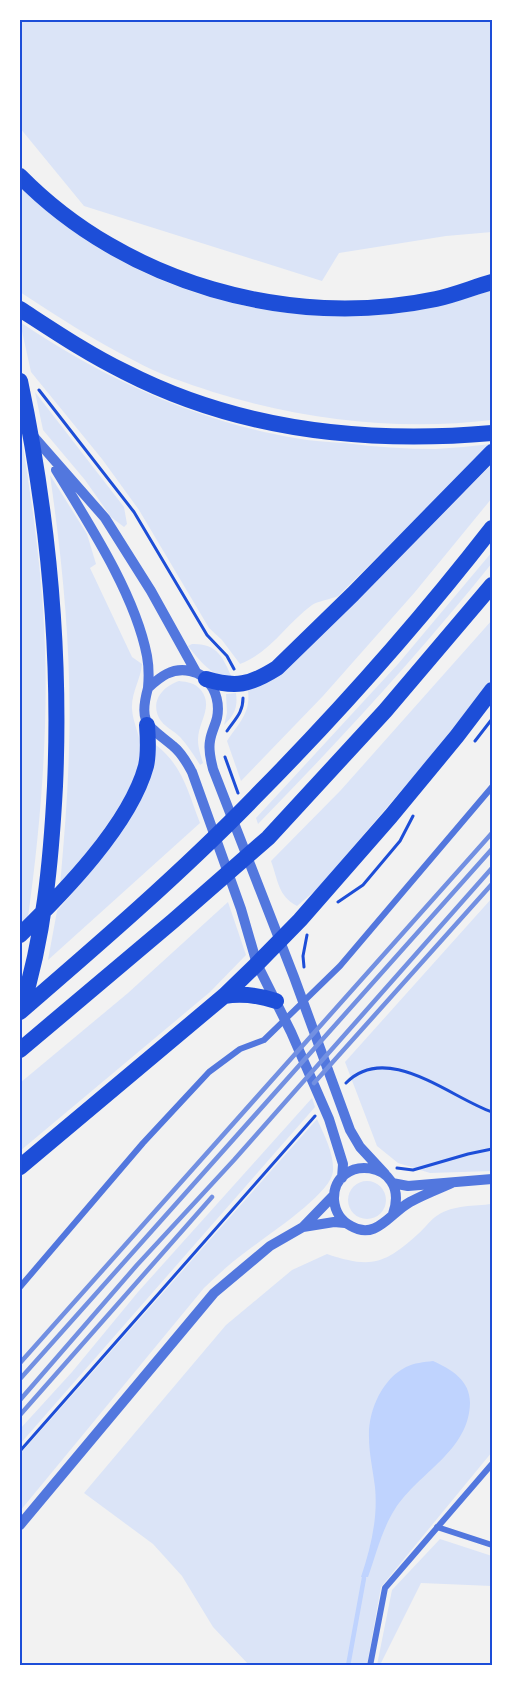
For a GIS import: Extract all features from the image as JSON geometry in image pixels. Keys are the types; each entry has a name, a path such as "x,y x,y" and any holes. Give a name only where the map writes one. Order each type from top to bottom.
{"highway":[{"path":"20,176 61,213 100,239 136,259 184,280 230,295 280,304 343,308 385,306 436,299 492,282"},
{"path":"20,309 69,341 126,373 194,401 248,418 304,429 414,437 492,433"},
{"path":"20,381 44,521 53,605 56,677 54,810 49,870 41,933 20,1013"},
{"path":"201,676 226,685 241,684 263,677 277,668 492,452"},
{"path":"20,1013 145,902 254,798 352,695 448,585 492,528"},
{"path":"20,1050 268,838 385,711 492,585"},
{"path":"20,1167 224,996 280,941 391,816 492,690"},
{"path":"20,935 73,881 126,810 140,783 146,765 147,725"},
{"path":"224,996 240,993 276,1001"}],"street":[{"path":"20,421 105,518 201,676 214,689 218,703 210,741 213,769 294,977 350,1130 360,1147 389,1178 396,1193 397,1204 393,1214 386,1223 376,1228 366,1230 334,1222 303,1227"},
{"path":"45,452 104,549 128,601 147,655 148,688 144,712 147,725 174,746 192,772 241,909 257,964 291,1032 329,1119 343,1164 342,1178"},
{"path":"148,688 167,673 184,670 201,676"},
{"path":"20,1287 143,1143 209,1072 240,1048 264,1041 340,966 492,787"},
{"path":"345,1223 338,1215 334,1195 342,1178 358,1168 368,1167 408,1186 492,1179"},
{"path":"393,1214 409,1203 452,1183"},
{"path":"20,1525 214,1293 270,1246 303,1227 334,1195"},
{"path":"370,1665 385,1588 492,1464"},
{"path":"437,1527 492,1545"}],"path":[{"path":"38,390 134,512 207,635 227,656 241,684 243,707 239,717 223,738"},
{"path":"222,750 226,761"},
{"path":"346,1084 354,1076 383,1068 396,1068 492,1112"},
{"path":"20,1450 322,1108"},
{"path":"390,1162 398,1169 413,1170 492,1149"}],"shaded area":[{"path":"20,20 492,20 492,232 446,236 339,253 322,281 84,206 20,128"},
{"path":"20,187 59,221 102,250 148,274 196,293 245,306 296,314 348,316 400,313 447,304 492,290 492,420 422,424 351,421 316,416 281,410 213,392 143,365 89,336 20,292"},
{"path":"20,322 117,379 186,409 222,421 307,440 390,448 436,449 491,444 338,596 312,605 270,645 240,664 222,640 209,628 139,510 102,459 31,372"},
{"path":"35,392 124,507 127,524 124,527 111,517 85,480 43,430"},
{"path":"20,438 40,570 46,682 42,783 36,851 28,917 20,925"},
{"path":"492,464 492,498 415,592 323,696 241,781 227,741 246,712 248,691 269,680 351,607"},
{"path":"50,475 87,534 96,564 90,568 132,657 142,664 132,703 141,749 139,765 132,783 110,821 60,886 66,817 70,715 63,577"},
{"path":"492,552 492,563 408,663 258,824 256,818 398,664"},
{"path":"492,620 492,677 488,684 424,764 317,889 297,906 291,902 282,892 271,861 341,790"},
{"path":"192,644 208,646 218,653 232,678 218,675 207,667 188,646"},
{"path":"179,681 196,686 205,696 206,709 198,740 203,763 200,765 180,737 161,721 157,711 156,705 160,695 168,686"},
{"path":"236,693 234,711 224,725 227,713 226,694"},
{"path":"156,745 179,771 200,823 48,960 57,911 98,863"},
{"path":"492,898 492,1171 430,1173 398,1163 377,1146 345,1062"},
{"path":"228,902 246,955 210,992 20,1151 20,1083 128,993"},
{"path":"312,1098 315,1107 20,1444 20,1429 72,1372 138,1292"},
{"path":"317,1119 328,1144 333,1171 321,1192 293,1217 235,1260 204,1288 20,1511 20,1454"},
{"path":"367,1181 380,1187 386,1200 380,1213 367,1219 354,1213 348,1200 354,1187"},
{"path":"492,1204 492,1452 381,1587 367,1665 249,1665 213,1627 182,1576 153,1544 84,1493 226,1325 292,1270 327,1254 355,1261 377,1261 396,1252 438,1215 450,1209"},
{"path":"440,1539 492,1556 492,1586 421,1583 380,1665 377,1665 392,1590"}],"water":[{"path":"433,1361 453,1372 467,1388 470,1403 467,1420 452,1448 395,1509 383,1534 368,1577 361,1577 375,1521 375,1487 369,1437 374,1407 383,1388 397,1372 412,1365"}],"waterway":[{"path":"348,1666 364,1578"}],"railway":[{"path":"20,1363 492,833"},
{"path":"20,1379 492,849"},
{"path":"20,1400 137,1265 234,1160 492,868"},
{"path":"314,1083 492,884"},
{"path":"20,1415 212,1197"}]}
